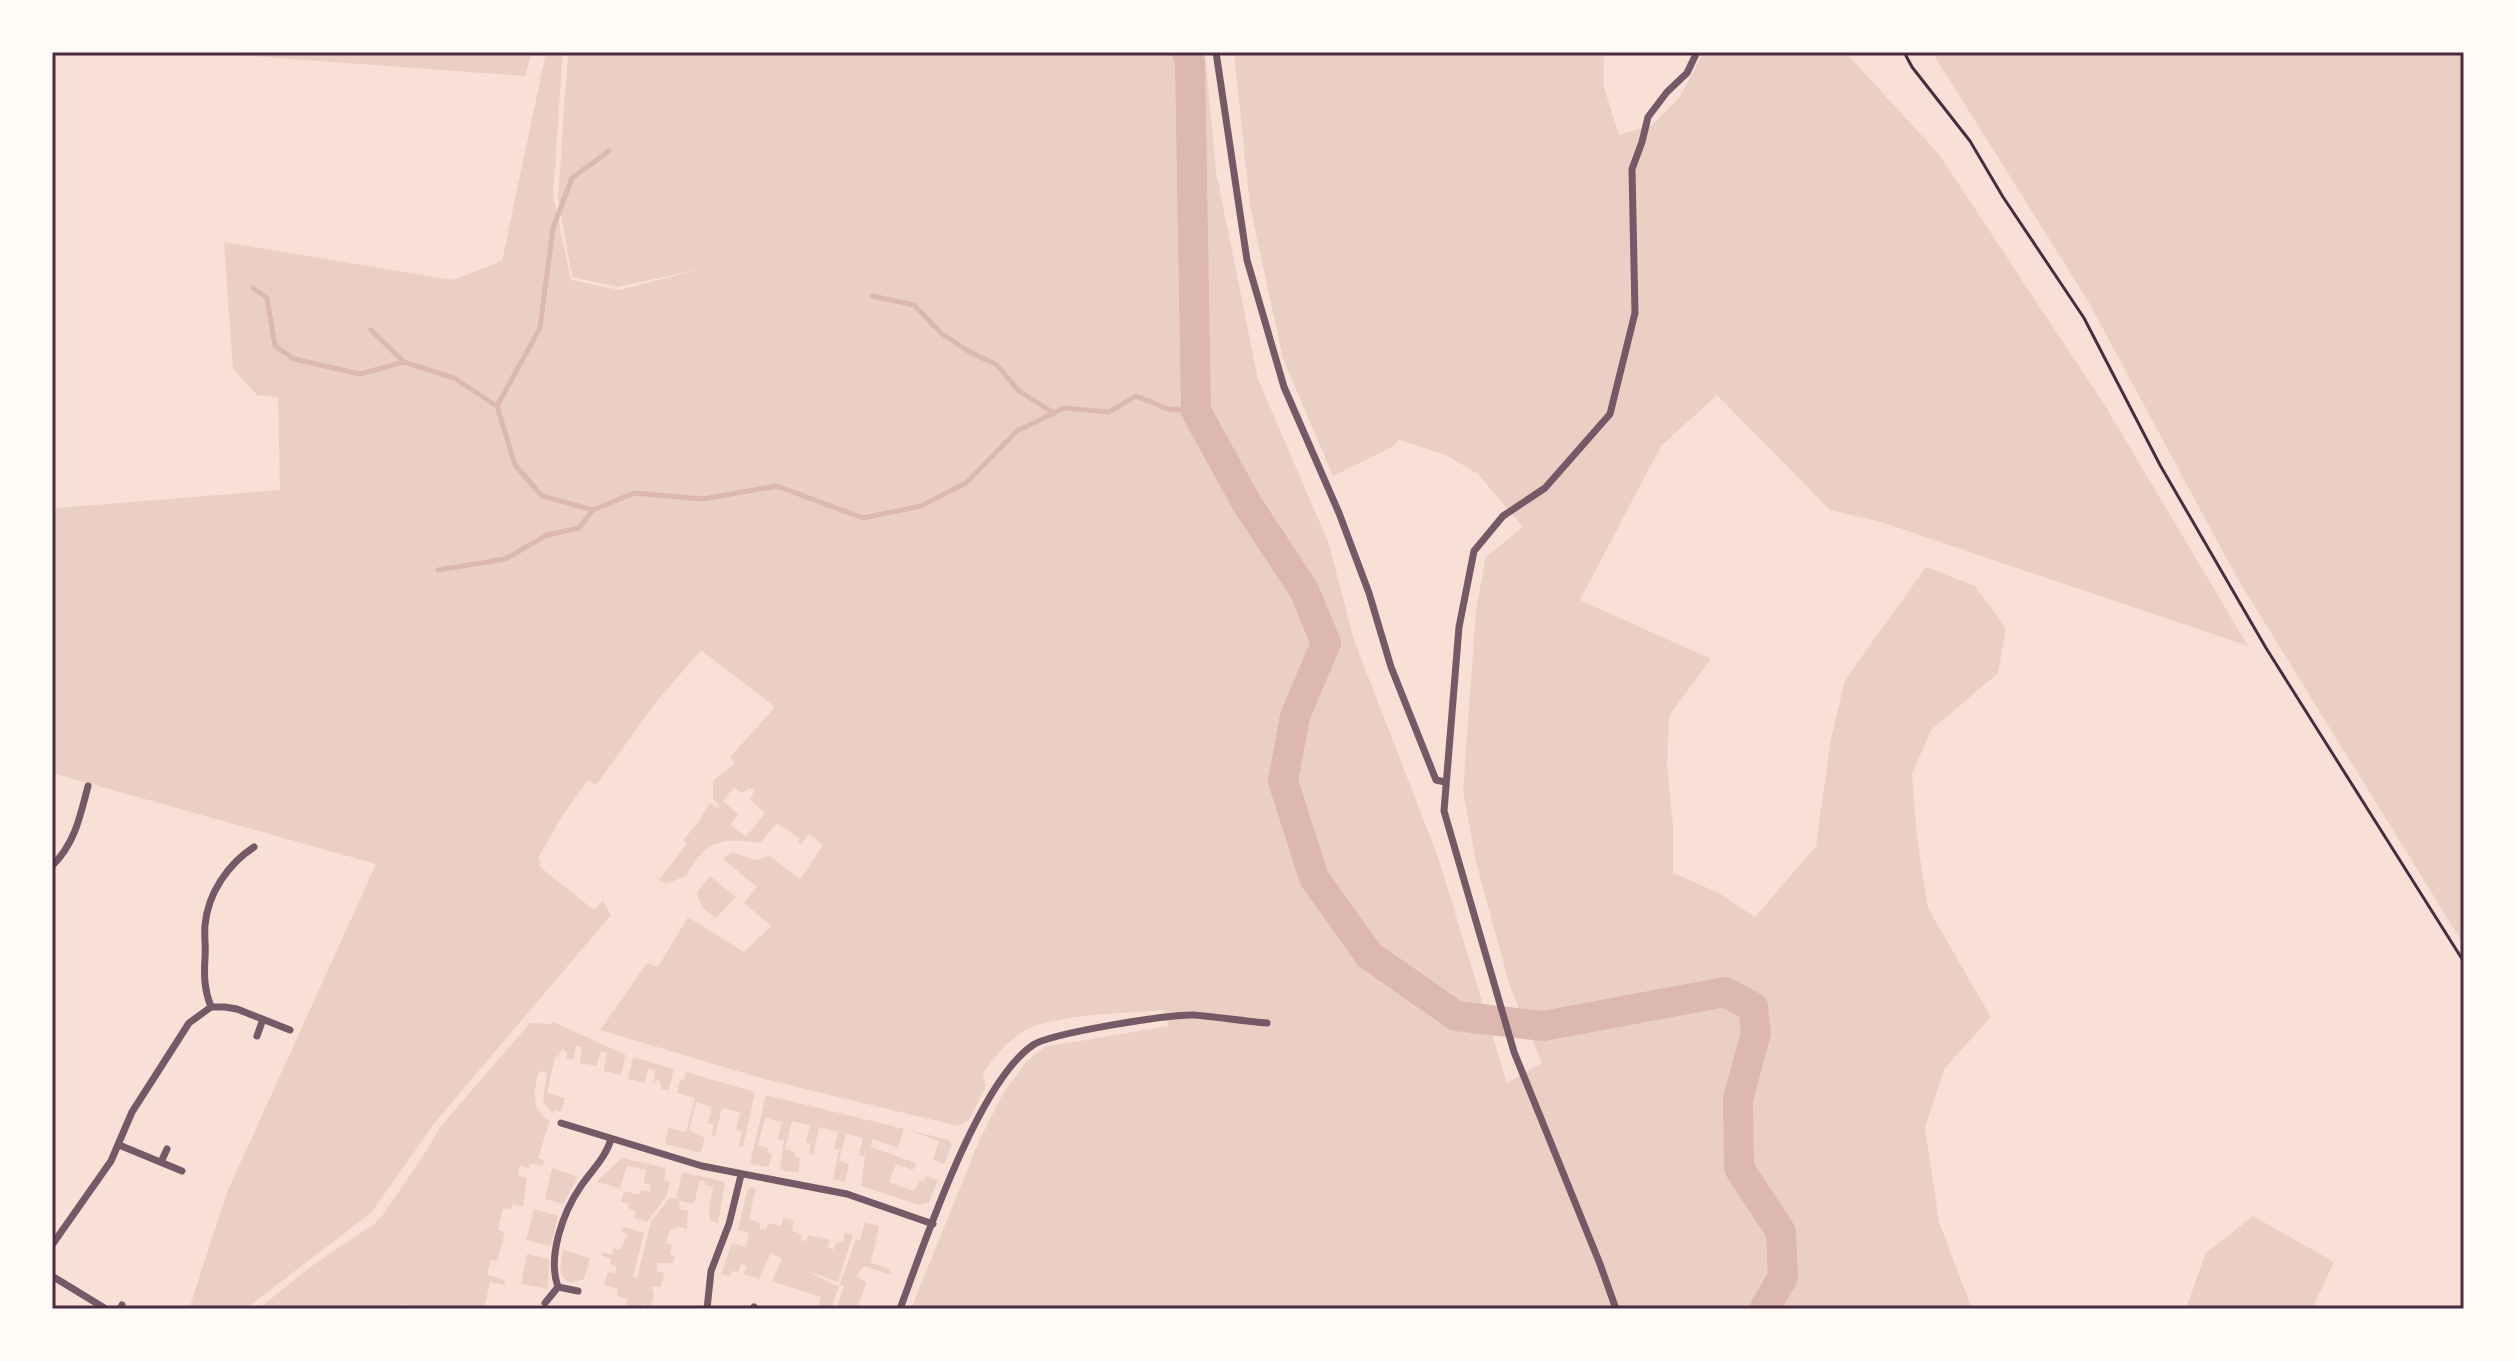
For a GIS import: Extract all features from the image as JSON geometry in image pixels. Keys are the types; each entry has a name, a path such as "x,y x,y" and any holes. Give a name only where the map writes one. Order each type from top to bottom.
{"street":[{"path":"1216,52 1247,260 1284,387 1339,513 1369,593 1391,667 1436,780 1445,782"},
{"path":"1616,1309 1514,1052 1444,811 1445,782 1459,627 1474,551 1503,516 1545,488 1610,414 1635,313 1632,169 1648,117 1687,73 1697,52"},
{"path":"52,866 65,853 75,836 88,786"},
{"path":"211,1007 204,990 203,975 208,906 233,863 254,847"},
{"path":"225,855 233,863"},
{"path":"52,1245 111,1161 132,1112 189,1023 211,1007 237,1009 290,1030"},
{"path":"900,1309 966,1141 995,1087 1033,1045 1071,1033 1191,1015 1267,1023"},
{"path":"257,1036 263,1019"},
{"path":"561,1123 692,1163 848,1194 933,1224"},
{"path":"545,1303 558,1287 555,1269 563,1222 579,1189 608,1149 611,1139"},
{"path":"119,1145 182,1171"},
{"path":"161,1162 167,1149"},
{"path":"707,1309 711,1269 729,1224 741,1175"},
{"path":"52,1276 106,1309"},
{"path":"558,1287 578,1291"}],"path":[{"path":"1904,52 1912,67 1970,141 2003,197 2084,318 2160,465 2266,648 2464,962"}],"shaded area":[{"path":"195,52 532,52 525,76"},
{"path":"546,52 563,52 553,195 571,280 620,290 701,269 617,287 572,277 558,198 568,52 1205,52 1216,172 1258,379 1329,544 1354,640 1438,857 1507,1083 1542,1063 1510,987 1476,862 1463,790 1476,609 1486,557 1523,527 1478,474 1446,455 1399,440 1392,447 1333,476 1283,359 1250,206 1234,52 1604,52 1603,84 1619,135 1652,125 1679,98 1704,52 1734,52 1739,55 1741,52 1845,52 1938,153 2106,407 2248,646 1881,522 1830,510 1717,395 1661,446 1580,600 1711,659 1669,716 1667,764 1673,827 1673,873 1719,893 1755,917 1816,846 1831,739 1845,680 1926,567 1975,586 2006,628 1998,673 1931,730 1912,774 1917,838 1928,908 1991,1017 1944,1069 1925,1128 1939,1222 1972,1309 911,1309 979,1141 1003,1093 1025,1063 1044,1047 1169,1026 1163,1010 1080,1017 1047,1022 1025,1030 1004,1047 987,1068 983,1074 986,1086 969,1120 958,1126 764,1079 600,1030 647,963 658,967 688,917 744,952 771,926 744,903 757,887 723,859 732,852 754,860 770,856 800,879 823,845 809,834 801,844 798,842 800,839 777,823 761,842 722,842 702,853 686,876 666,884 659,880 687,844 683,840 710,803 717,808 719,805 713,799 713,781 735,763 730,757 775,707 701,650 657,701 596,785 588,780 538,858 539,866 594,910 603,901 611,915 436,1121 371,1213 245,1309 189,1309 228,1190 376,864 52,773 52,564 56,508 280,490 278,397 257,395 233,369 224,242 453,280 502,261","holes":["734,787 742,793 750,788 754,791 750,800 765,813 746,837 730,825 738,814 723,801"]},
{"path":"1932,52 2464,52 2464,945 2237,578 2088,301"},
{"path":"710,876 736,897 716,918 703,907 697,892"},
{"path":"553,1022 626,1055 621,1075 604,1071 607,1053 600,1052 597,1066 580,1063 582,1047 576,1046 573,1060 566,1058 567,1053 562,1049 555,1057 547,1093 565,1098 561,1112 554,1110 553,1114 543,1102 547,1073 539,1071 536,1105 550,1121 538,1158 544,1160 543,1166 531,1163 529,1168 520,1166 518,1175 527,1178 523,1207 513,1204 511,1209 503,1208 498,1230 505,1232 497,1261 491,1260 487,1275 505,1280 504,1285 490,1282 484,1309 455,1309 439,1305 438,1309 417,1309 405,1304 402,1309 258,1309 313,1265 374,1224 440,1127 530,1023"},
{"path":"633,1057 674,1069 669,1090 661,1089 660,1081 656,1080 653,1087 655,1070 648,1068 645,1083 628,1079"},
{"path":"686,1072 755,1092 743,1147 739,1146 742,1131 736,1129 740,1112 722,1108 715,1136 712,1135 714,1125 708,1123 712,1107 696,1102 689,1130 705,1138 701,1153 665,1144 668,1128 686,1132 695,1098 677,1093"},
{"path":"766,1095 949,1140 952,1144 944,1164 933,1160 939,1141 904,1129 898,1148 872,1139 871,1147 916,1163 913,1170 896,1164 889,1182 914,1191 919,1180 924,1182 926,1176 938,1180 929,1202 919,1205 861,1186 865,1157 859,1155 863,1138 846,1134 839,1161 849,1164 845,1182 833,1179 839,1150 834,1149 838,1132 819,1127 813,1155 809,1154 811,1144 806,1142 810,1125 792,1121 785,1149 795,1152 794,1156 800,1158 798,1173 780,1170 784,1141 778,1139 782,1122 765,1118 758,1145 768,1148 767,1152 772,1154 769,1167 750,1164"},
{"path":"622,1158 666,1168 664,1180 670,1182 666,1197 647,1222 634,1218 636,1211 628,1208 629,1204 621,1202 624,1191 639,1195 641,1190 650,1192 651,1185 644,1183 646,1170 627,1166 620,1188 596,1182"},
{"path":"552,1168 578,1177 563,1204 545,1199"},
{"path":"682,1172 725,1184 718,1223 710,1221 713,1187 704,1185 705,1181 700,1180 694,1204 680,1201 679,1209 688,1211 687,1229 677,1226 670,1229 666,1243 672,1245 670,1254 675,1256 673,1263 658,1263 656,1271 665,1273 661,1287 652,1287 651,1307 643,1304 642,1309 626,1306 627,1299 617,1296 618,1289 604,1285 608,1272 615,1274 617,1267 610,1264 611,1259 601,1255 602,1252 612,1255 614,1248 620,1250 628,1234 621,1232 623,1227 644,1233 633,1277 637,1278 651,1222 669,1198 676,1199"},
{"path":"751,1187 756,1188 749,1219 760,1223 760,1229 766,1230 768,1223 781,1226 783,1218 794,1220 792,1231 802,1234 801,1240 806,1241 808,1235 830,1240 828,1247 833,1250 837,1241 843,1242 845,1233 853,1235 838,1282 805,1270 839,1287 831,1309 817,1309 821,1297 772,1281 782,1259 771,1253 759,1279 744,1274 747,1266 741,1264 738,1272 732,1271 730,1277 721,1274 732,1243 746,1247 749,1233 738,1230 747,1191"},
{"path":"534,1209 558,1216 551,1246 526,1240"},
{"path":"2253,1216 2334,1262 2312,1309 2186,1309 2205,1254"},
{"path":"865,1222 879,1226 871,1263 889,1268 892,1273 864,1266 856,1276 867,1282 856,1309 837,1307 844,1286 840,1284"},
{"path":"563,1250 590,1258 584,1279 571,1283 563,1278 560,1269"},
{"path":"527,1254 549,1259 548,1289 521,1284"}],"waterway":[{"path":"1187,52 1190,63 1196,411 1246,502 1304,590 1326,643 1295,716 1283,781 1314,878 1369,955 1456,1016 1543,1026 1725,992 1753,1007 1756,1033 1738,1099 1739,1168 1781,1232 1783,1277 1764,1309"},
{"path":"497,406 540,328 553,228 572,178 609,151"},
{"path":"253,288 267,298 275,346 294,359 360,374 404,362 454,378 497,406 515,465 542,496 593,510 634,493 703,499 777,486 863,518 921,506 966,483 1017,431 1064,408 1109,412 1136,396 1168,409 1196,411"},
{"path":"872,296 914,305 941,333 997,365 1019,391 1054,413"},
{"path":"371,330 404,362"},
{"path":"438,570 505,559 547,535 579,528 593,510"}]}
